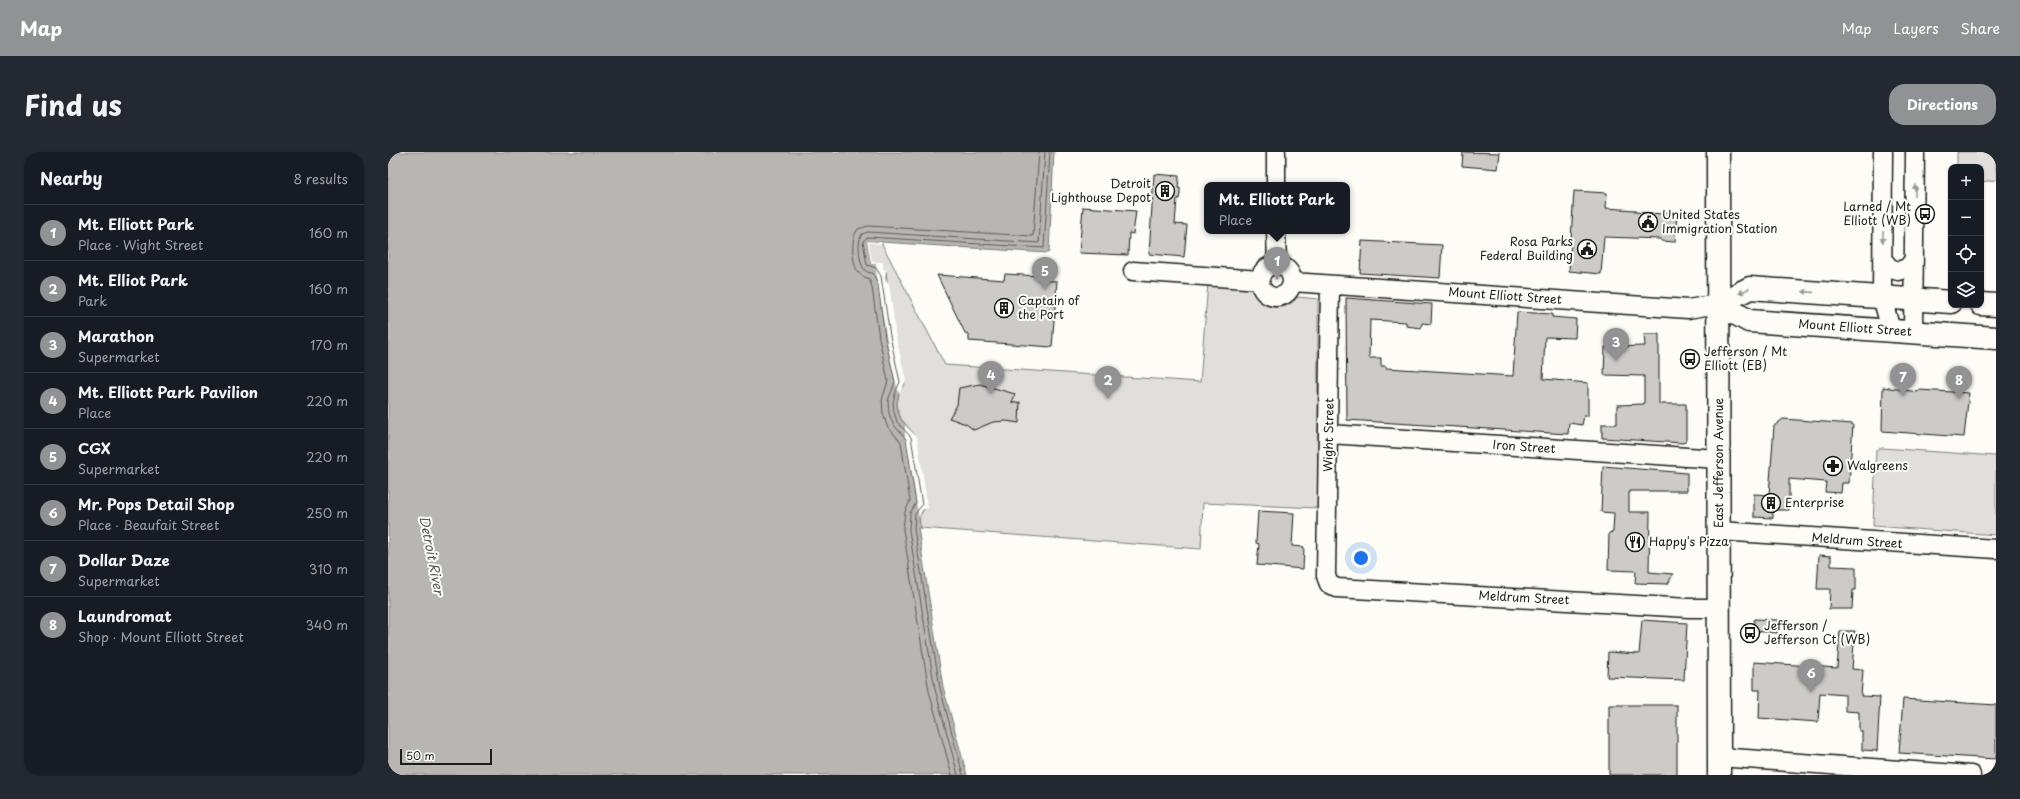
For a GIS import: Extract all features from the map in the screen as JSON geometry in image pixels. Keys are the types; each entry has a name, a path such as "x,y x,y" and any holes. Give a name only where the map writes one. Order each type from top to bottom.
{"main road":[{"name":"East Jefferson Avenue","path":"1718,152 1719,766"},
{"name":"Mount Elliott Street","path":"1718,304 1750,288 1948,303"},
{"path":"1770,322 1764,314 1761,305 1764,297 1771,290"},
{"path":"1842,327 1851,320 1853,312 1852,304 1846,295"},
{"name":"Mount Elliott Street","path":"1718,304 1749,321 1996,338"},
{"path":"1984,304 1996,305"},
{"path":"1948,306 1944,310 1941,318 1943,326 1951,335"}],"street":[{"path":"1276,152 1276,182"},
{"path":"1883,152 1882,297 1891,330"},
{"path":"1913,332 1915,152"},
{"path":"1276,234 1277,265"},
{"path":"1882,259 1890,268 1898,271 1907,268 1914,260"},
{"path":"1277,265 1288,270 1292,282 1291,287 1284,295 1275,297 1270,296 1262,289 1260,280 1261,275 1268,268 1277,265"},
{"path":"1133,271 1260,280"},
{"name":"Mount Elliott Street","path":"1292,282 1688,309 1718,304"},
{"name":"Wight Street","path":"1329,584 1326,576 1330,285"},
{"name":"Iron Street","path":"1329,434 1718,459"},
{"name":"Meldrum Street","path":"1719,531 1996,549"},
{"name":"Meldrum Street","path":"1329,584 1345,588 1689,608 1719,608"},
{"path":"1719,766 1971,775"}],"shaded area":[{"path":"1957,152 1996,152 1996,180 1984,182 1984,164 1957,164"},
{"path":"867,241 881,242 945,365 1200,382 1208,283 1250,288 1260,300 1272,307 1278,308 1292,303 1298,297 1318,299 1318,508 1203,503 1201,549 920,528 919,518 923,510 914,435 901,419 898,411 897,403 899,392 886,271 881,271 882,263 871,264"},
{"path":"1882,448 1996,456 1996,535 1873,526 1876,450"}],"water":[{"name":"Detroit River","path":"388,152 1054,152 1049,252 1047,253 867,241 871,264 882,263 881,271 886,271 885,280 905,384 899,392 897,403 898,411 901,419 914,434 926,508 919,515 920,528 918,528 943,687 967,775 388,775"}],"pier":[{"path":"867,241 881,242 882,244 869,243 872,262 883,262 883,269 888,271 886,271 885,280 889,283 896,335 906,381 899,394 892,370 877,284 876,264 871,264"},
{"path":"905,425 917,437 928,508 922,510 919,518 905,438"}],"building":[{"path":"1463,152 1500,153 1498,169 1462,166"},
{"path":"1154,174 1179,176 1178,188 1180,188 1180,194 1179,199 1177,199 1175,224 1187,225 1184,257 1149,254"},
{"name":"Rosa Parks Federal Building","path":"1574,191 1607,193 1606,208 1663,214 1663,212 1677,213 1675,242 1661,241 1661,239 1604,237 1601,274 1569,271"},
{"path":"1083,207 1136,211 1133,234 1129,233 1128,255 1079,253"},
{"path":"1362,241 1442,245 1440,278 1360,273"},
{"name":"Captain of the Port","path":"1005,274 1040,276 1039,280 1057,281 1052,347 969,341 969,334 965,333 937,275 1004,280"},
{"path":"1346,298 1432,304 1431,324 1422,323 1421,328 1406,326 1406,322 1370,320 1369,358 1381,358 1381,366 1386,366 1386,368 1513,376 1517,312 1552,314 1552,317 1576,319 1575,338 1545,337 1543,379 1588,383 1588,416 1584,416 1582,425 1569,423 1568,434 1347,420"},
{"path":"1644,334 1659,334 1659,404 1686,404 1686,440 1683,443 1602,438 1602,424 1617,424 1617,405 1644,404 1644,376 1604,375 1605,347 1645,346"},
{"path":"980,384 1015,394 1012,403 1020,402 1019,423 1006,421 993,422 974,430 966,424 949,418 957,405 959,388"},
{"path":"1883,387 1918,392 1919,390 1969,393 1964,437 1882,431"},
{"path":"1783,419 1853,424 1849,483 1842,483 1841,493 1825,492 1826,482 1789,479 1789,510 1773,510 1773,518 1754,517 1754,494 1769,495 1774,426"},
{"path":"1603,466 1687,473 1687,491 1629,491 1629,512 1650,512 1649,572 1673,574 1668,584 1635,583 1636,571 1608,570 1609,533 1613,532 1614,513 1601,512"},
{"path":"1258,511 1294,513 1292,546 1304,547 1303,569 1257,565 1259,544 1256,543"},
{"path":"1819,555 1831,556 1831,566 1856,567 1856,590 1853,590 1852,609 1829,609 1830,589 1817,589"},
{"path":"1754,619 1778,620 1777,633 1753,631"},
{"path":"1642,620 1687,623 1684,680 1607,677 1608,652 1639,654"},
{"path":"1840,631 1855,631 1852,669 1863,670 1861,696 1880,697 1877,751 1862,750 1862,731 1859,731 1859,712 1845,711 1845,695 1820,693 1818,722 1759,718 1760,690 1754,690 1754,662 1837,668"},
{"path":"1903,699 1996,705 1996,759 1899,753"},
{"path":"1609,705 1677,705 1677,775 1609,775"}],"place":[{"name":"Detroit Lighthouse Depot","path":"1165,191"},
{"name":"Larned / Mt Elliott (WB)","path":"1925,214"},
{"name":"United States Immigration Station","path":"1648,222"},
{"name":"Rosa Parks Federal Building","path":"1587,249"},
{"name":"Mt. Elliott Park","path":"1277,280"},
{"name":"CGX","path":"1045,290"},
{"name":"Captain of the Port","path":"1004,308"},
{"name":"Jefferson / Mt Elliott (EB)","path":"1690,359"},
{"name":"Marathon","path":"1616,361"},
{"name":"Mt. Elliott Park Pavilion","path":"991,394"},
{"name":"Dollar Daze","path":"1903,396"},
{"name":"Mt. Elliot Park","path":"1108,399"},
{"name":"Laundromat","path":"1959,399"},
{"name":"Walgreens","path":"1833,466"},
{"name":"Enterprise","path":"1771,503"},
{"name":"Happy's Pizza","path":"1635,542"},
{"name":"Jefferson / Jefferson Ct (WB)","path":"1750,633"},
{"name":"Mr. Pops Detail Shop","path":"1811,692"}]}
